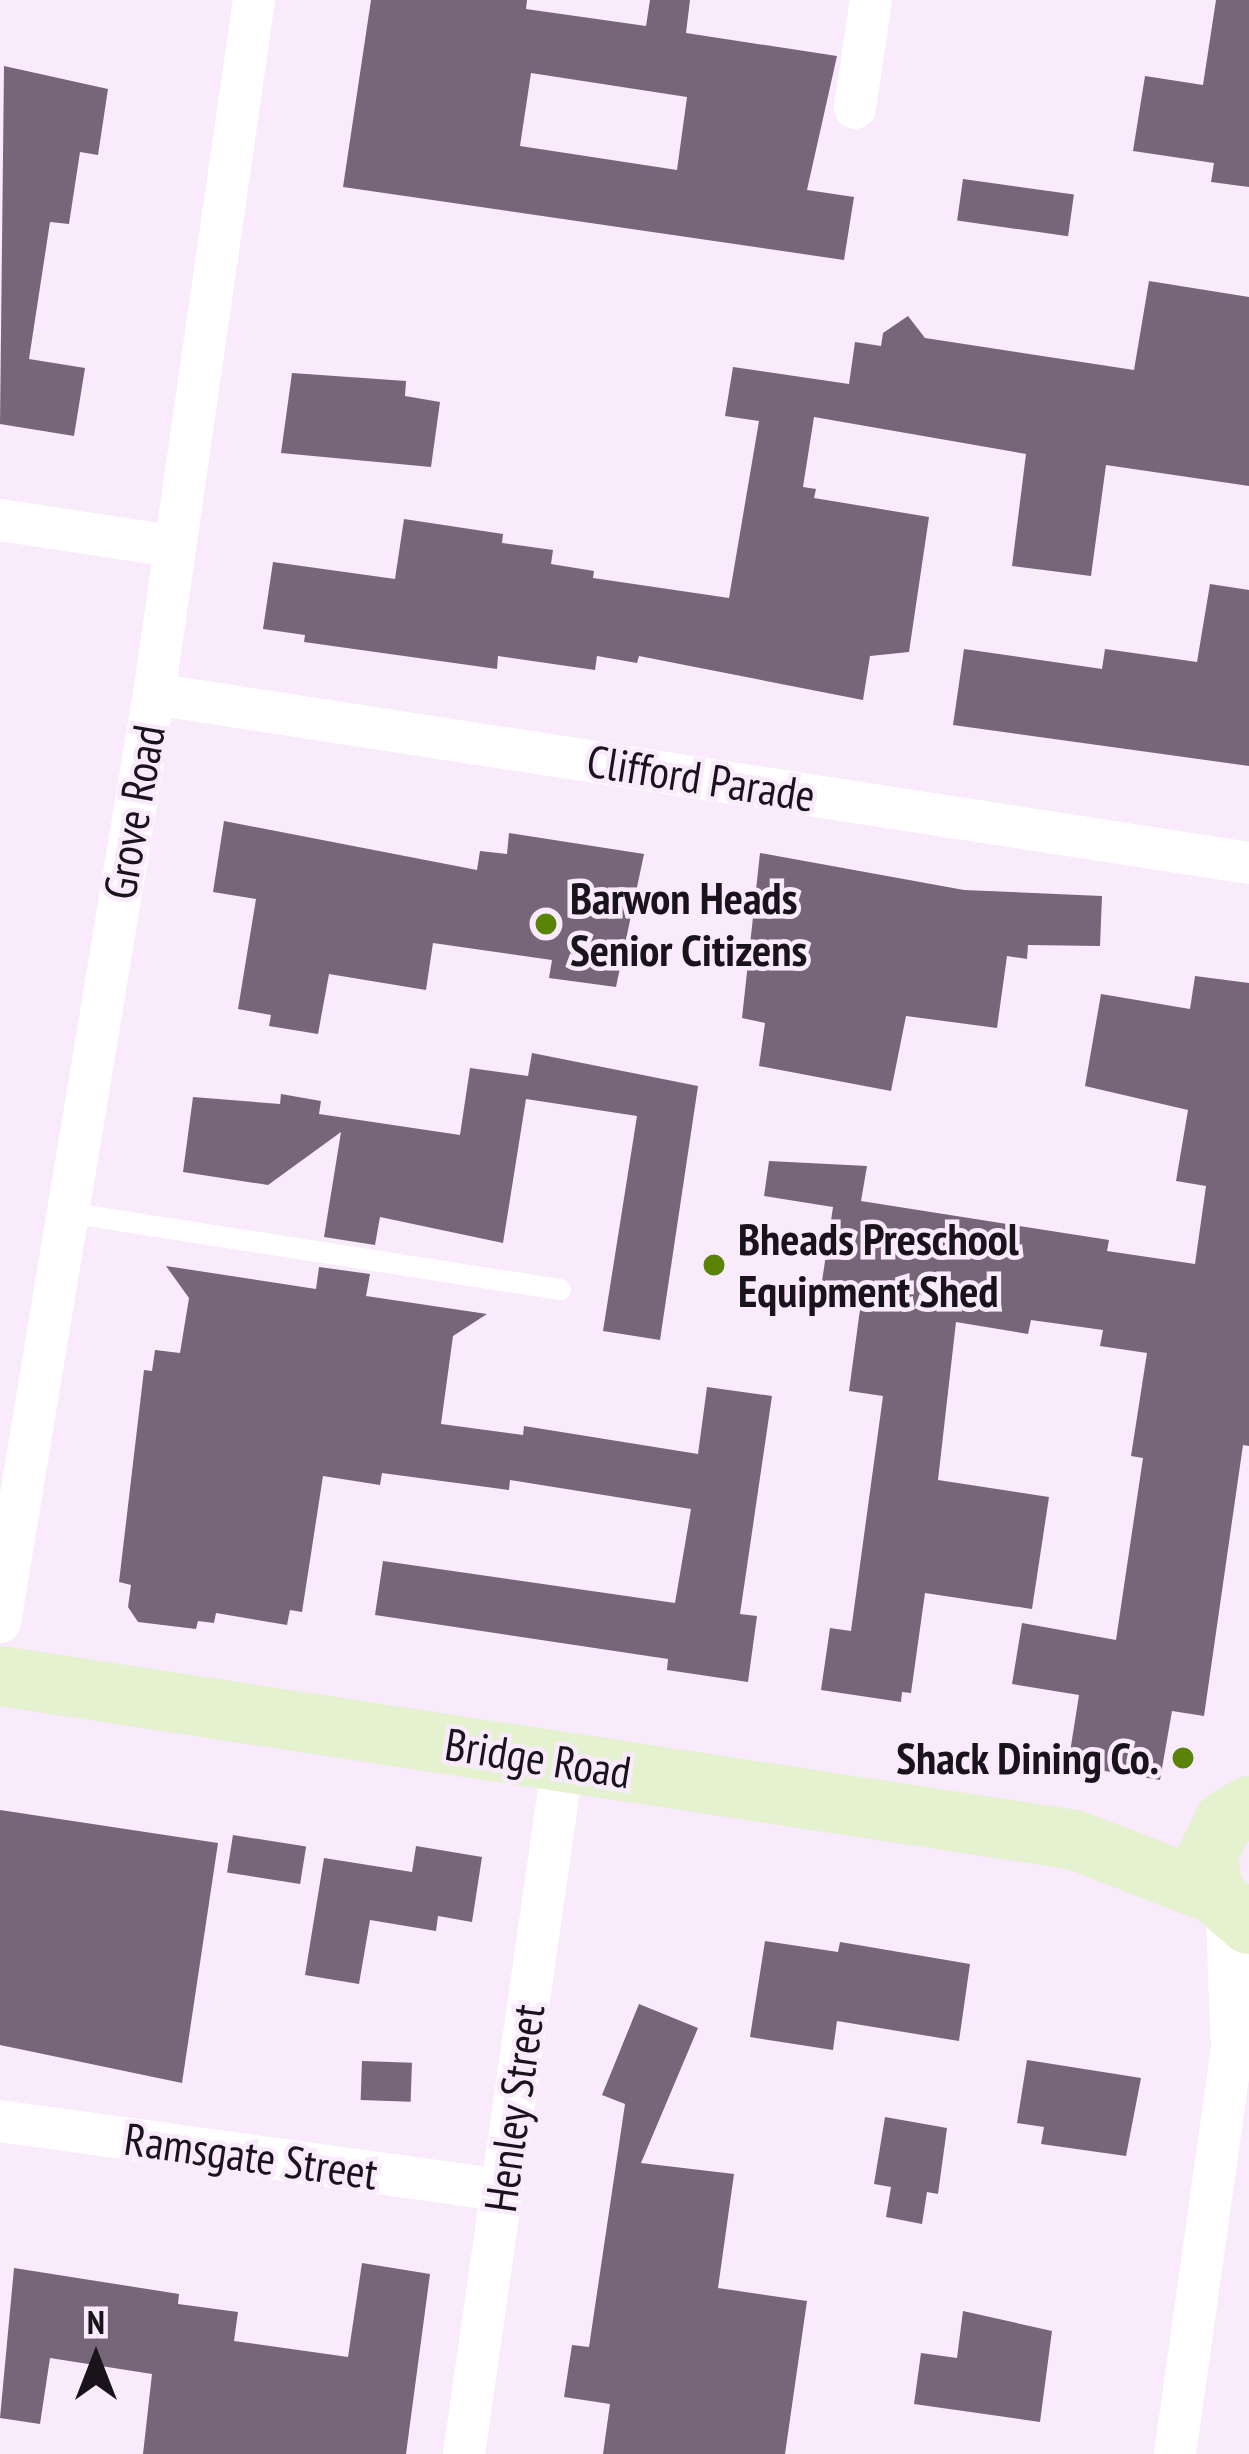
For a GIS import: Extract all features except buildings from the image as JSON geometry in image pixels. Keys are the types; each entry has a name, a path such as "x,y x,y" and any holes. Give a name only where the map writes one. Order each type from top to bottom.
{"main road":[{"name":"Bridge Road","path":"0,1676 1076,1840 1230,1910"},
{"name":"Bridge Road","path":"1076,1840 1238,1806"},
{"path":"1230,1910 1208,1857 1238,1806"}],"street":[{"name":"Grove Road","path":"0,1622 154,694 254,0"},
{"path":"855,108 872,0"},
{"path":"0,520 172,546"},
{"name":"Clifford Parade","path":"154,694 1249,862"},
{"name":"Henley Street","path":"464,2454 562,1762"},
{"path":"1175,2454 1232,2048 1230,1910"},
{"path":"1232,2048 1249,1998"},
{"name":"Ramsgate Street","path":"0,2121 502,2190"}],"lane":[{"path":"67,1212 560,1289"}],"place":[{"name":"Barwon Heads Senior Citizens","path":"546,924"},
{"name":"Bheads Preschool Equipment Shed","path":"714,1265"},
{"name":"Shack Dining Co.","path":"1183,1758"}]}
